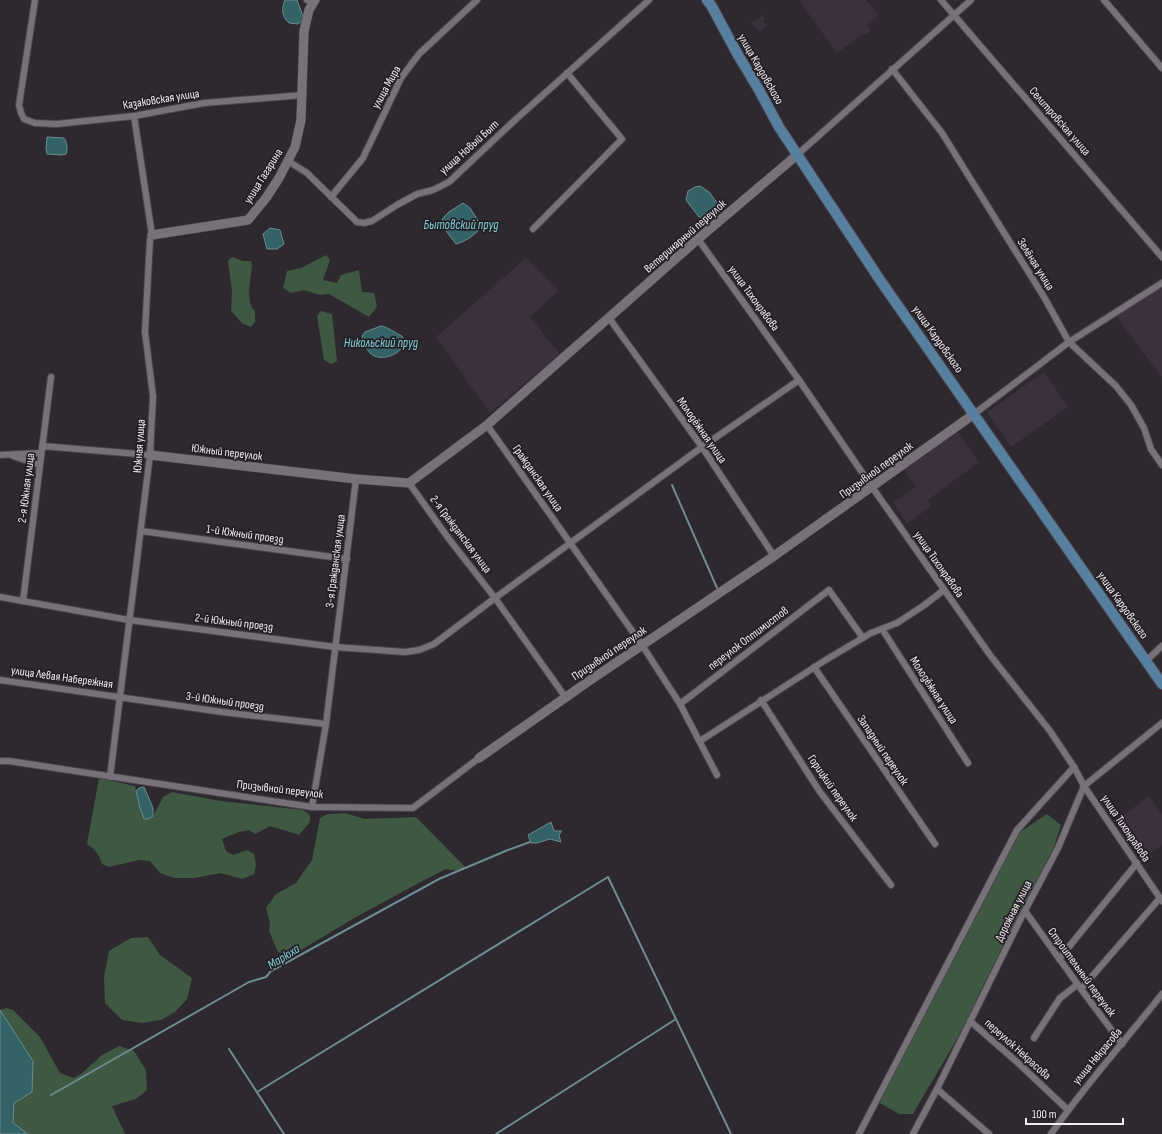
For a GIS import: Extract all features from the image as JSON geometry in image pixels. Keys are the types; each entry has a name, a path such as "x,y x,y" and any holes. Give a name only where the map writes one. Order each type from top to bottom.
{"main road":[{"name":"улица Кардовского","path":"707,0 779,127 880,280 1162,684"}],"street":[{"name":"Казаковская улица","path":"35,0 19,105 24,119 35,123 56,124 134,116 204,103 303,95"},
{"name":"улица Мира","path":"331,197 363,158 401,78 419,54 477,0"},
{"name":"улица Новый Быт","path":"288,161 307,173 357,222 364,223 372,221 417,194 433,190 449,182 515,120 649,0"},
{"name":"Селитровская улица","path":"941,0 1162,257"},
{"name":"Ветеринарный переулок","path":"409,483 487,425 698,239 797,155 971,0"},
{"path":"1104,0 1162,68"},
{"name":"улица Гагарина","path":"152,235 248,220 266,198 295,147 301,120 303,95 304,31 311,1"},
{"name":"Зелёная улица","path":"892,69 942,133 1044,297 1069,342 1116,386 1131,404 1144,428 1151,449 1162,465"},
{"path":"533,229 622,139 567,73"},
{"name":"Южная улица","path":"110,777 150,455 153,396 145,332 150,240 152,235 134,116"},
{"name":"улица Тихонравова","path":"698,239 799,380 990,655 1050,731 1074,767 1084,786 1161,899"},
{"name":"Призывной переулок","path":"0,761 9,761 312,807 413,808 479,758 872,487 974,414 1069,342 1162,283"},
{"name":"Молодёжная улица","path":"609,318 702,447 774,556"},
{"name":"2-я Южная улица","path":"23,601 51,377"},
{"path":"335,646 405,652 419,650 434,644 702,447 799,380"},
{"name":"Гражданская улица","path":"487,425 642,645 680,704 717,775"},
{"name":"Южный переулок","path":"0,455 42,449 150,455 356,479 409,483"},
{"path":"10,454 40,465"},
{"name":"3-я Гражданская улица","path":"312,807 326,724 356,479"},
{"name":"2-я Гражданская улица","path":"409,483 449,539 495,598 566,698"},
{"name":"1-й Южный проезд","path":"141,531 347,559"},
{"name":"переулок Оптимистов","path":"680,704 829,590 863,638"},
{"path":"700,741 814,667 863,638 897,623 944,590"},
{"name":"2-й Южный проезд","path":"0,597 130,620 335,646"},
{"name":"Молодёжная улица","path":"882,629 968,763"},
{"path":"1146,661 1162,646"},
{"name":"Западный переулок","path":"814,667 935,844"},
{"name":"улица Левая Набережная","path":"0,680 121,697"},
{"name":"3-й Южный проезд","path":"121,697 222,712 326,724"},
{"name":"Горицкий переулок","path":"761,700 820,792 891,885"},
{"name":"Дорожная улица","path":"912,1134 937,1089 1025,911 1058,848 1084,786 1162,723"},
{"path":"859,1134 1017,830 1074,767"},
{"path":"1059,959 1137,862"},
{"path":"1034,1038 1060,998 1079,987 1161,899"},
{"name":"Строительный переулок","path":"1025,911 1122,1044"},
{"name":"улица Некрасова","path":"1051,1134 1068,1110 1162,994"},
{"name":"переулок Некрасова","path":"970,1021 1017,1062 1068,1110"},
{"path":"937,1089 989,1134"}],"shaded area":[{"path":"802,0 866,0 879,15 867,25 871,31 865,35 863,34 837,53 800,2"},
{"path":"763,15 765,19 763,21 767,26 759,32 751,23"},
{"path":"526,258 558,291 530,317 560,354 490,413 436,337"},
{"path":"1162,283 1162,377 1115,314"},
{"path":"1044,372 1068,407 1011,447 987,412"},
{"path":"957,430 979,462 928,500 931,506 907,524 893,502 916,487 903,468"},
{"path":"1149,796 1162,814 1162,845 1143,859 1118,819"}],"green space":[{"path":"326,255 330,260 323,280 337,283 341,275 359,270 362,292 374,293 377,307 369,317 329,294 320,295 304,290 291,293 283,288 287,271 301,268"},
{"path":"232,257 243,261 251,261 252,266 249,296 252,307 255,311 255,322 251,327 243,324 231,311 232,292 228,261"},
{"path":"321,311 332,314 337,361 331,364 324,360 317,316"},
{"path":"99,778 135,786 140,808 153,816 163,797 172,792 221,801 303,810 310,815 310,822 299,835 270,826 255,834 249,830 239,832 222,839 226,851 233,855 247,850 254,854 256,865 254,874 242,879 221,873 195,878 174,878 160,873 150,861 139,860 109,867 102,864 100,857 87,844"},
{"path":"345,813 365,819 416,817 466,868 458,871 446,869 356,917 296,953 286,955 278,952 269,931 270,923 266,908 276,894 296,883 312,860 320,818 328,814"},
{"path":"1047,814 1061,825 1054,847 964,1026 947,1056 913,1114 899,1114 880,1103 882,1096 1020,832"},
{"path":"148,937 160,955 192,978 187,999 175,1012 161,1020 142,1023 122,1020 105,1003 104,977 109,951 131,938"},
{"path":"7,1008 13,1010 40,1037 60,1073 73,1078 81,1074 102,1055 119,1046 134,1051 146,1070 147,1090 136,1099 112,1106 125,1134 0,1134 0,1010"}],"water":[{"path":"285,0 297,0 303,16 302,21 298,24 289,23 285,18 283,7"},
{"path":"47,137 64,138 67,146 66,154 47,154"},
{"path":"700,186 709,192 718,204 717,209 709,216 704,218 699,217 686,200 688,191"},
{"name":"Бытовский пруд","path":"463,203 470,208 482,227 464,241 456,244 443,227 442,219 449,212"},
{"path":"270,228 280,230 284,244 277,249 267,249 263,234"},
{"name":"Никольский пруд","path":"381,326 402,336 404,341 402,347 393,355 377,357 370,353 365,345 362,336 365,332"},
{"path":"144,787 153,808 153,816 148,819 144,819 136,791 139,788"},
{"path":"551,822 554,831 562,831 559,835 561,842 550,839 537,843 531,843 528,835"},
{"path":"0,1010 33,1061 32,1092 14,1103 13,1123 28,1134 0,1134"}],"waterway":[{"path":"672,485 717,588"},
{"name":"Марюха","path":"51,1095 249,982 266,977 271,971 439,879 530,842"},
{"path":"257,1092 608,877 731,1134"},
{"path":"496,1134 676,1019"},
{"path":"229,1049 284,1134"}]}
